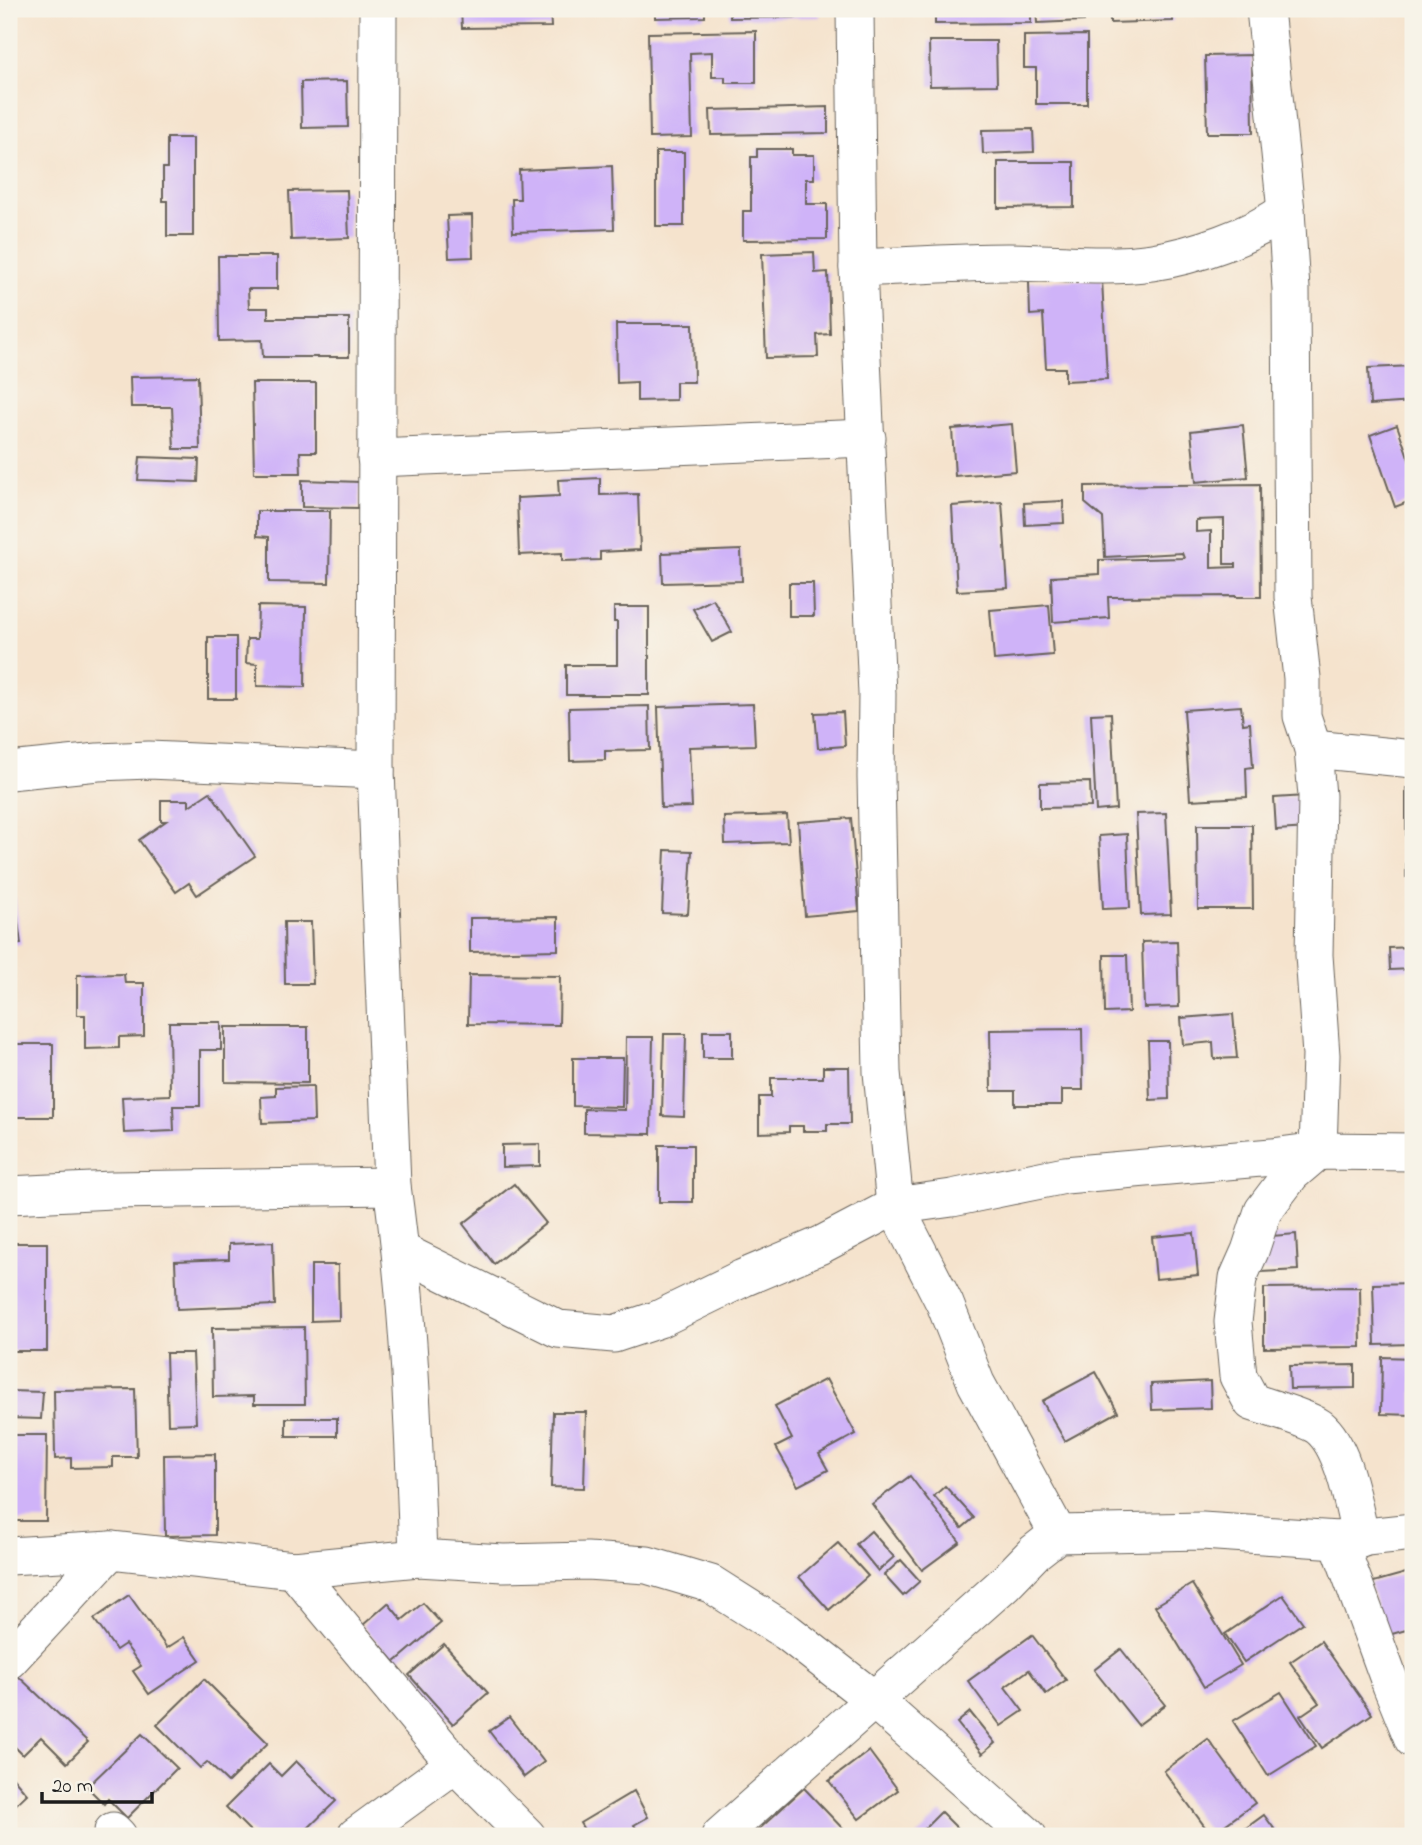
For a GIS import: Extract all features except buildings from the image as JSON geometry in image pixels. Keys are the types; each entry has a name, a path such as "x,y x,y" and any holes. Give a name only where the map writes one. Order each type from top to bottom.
{"street":[{"path":"378,9 376,770 392,1186 401,1251 414,1423 418,1558"},
{"path":"855,9 858,268 877,694 882,1072 895,1206 944,1304 976,1383 1058,1534"},
{"path":"1265,9 1286,212 1291,289 1293,597 1302,678 1302,716 1313,748 1317,796 1314,955 1321,1055 1318,1151 1291,1174 1263,1211 1238,1278 1233,1322 1238,1376 1252,1402 1317,1426 1333,1441 1344,1472 1350,1539 1391,1685 1413,1739"},
{"path":"858,268 1007,262 1096,265 1153,262 1216,246 1267,225 1286,212"},
{"path":"376,458 867,438"},
{"path":"1313,748 1413,759"},
{"path":"9,771 149,760 376,770"},
{"path":"401,1251 558,1329 614,1334 659,1319 743,1278 821,1245 895,1206 953,1198 1065,1175 1318,1151 1413,1152"},
{"path":"9,1195 112,1190 392,1186"},
{"path":"720,1836 1058,1534 1202,1531 1350,1539 1413,1532"},
{"path":"9,1556 111,1550 294,1570 418,1558 503,1563 587,1561 647,1565 710,1584 787,1632 873,1699 1028,1836"},
{"path":"9,1660 111,1550"},
{"path":"294,1570 455,1764 527,1836"},
{"path":"356,1836 455,1764"}]}
